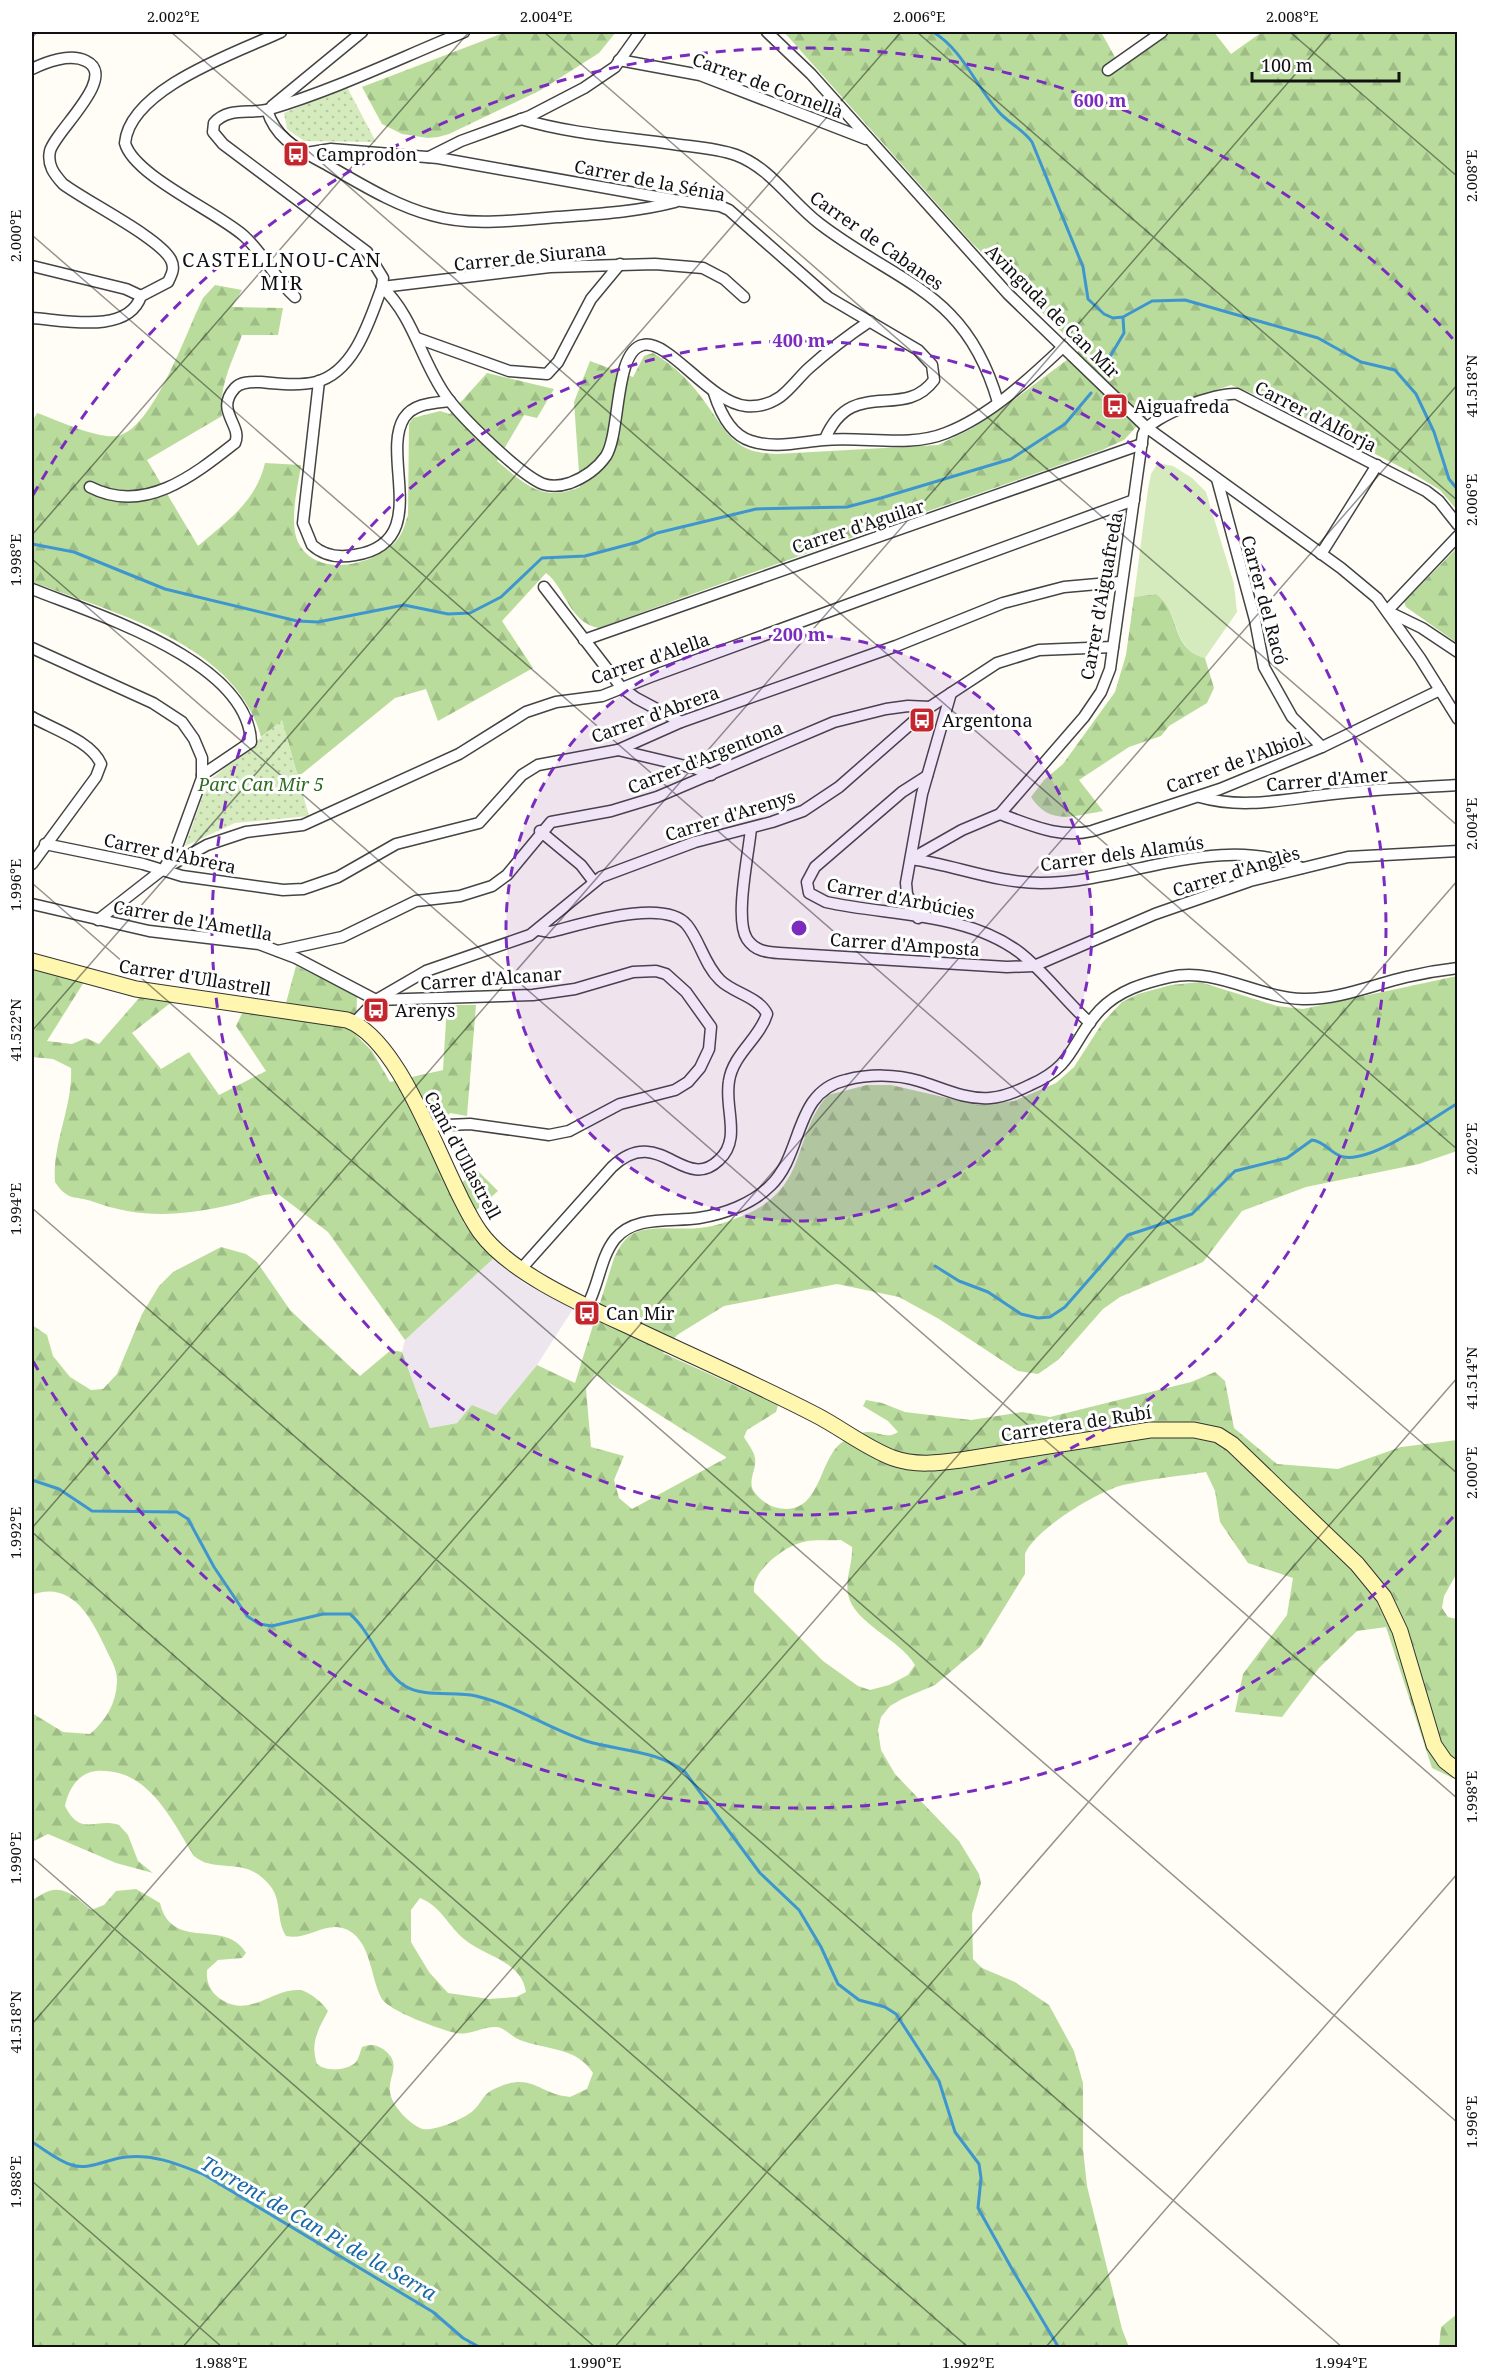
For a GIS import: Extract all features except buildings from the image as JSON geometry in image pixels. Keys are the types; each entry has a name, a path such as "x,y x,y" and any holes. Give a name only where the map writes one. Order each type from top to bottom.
{"street":[{"path":"281,32 183,78 156,95 135,117 125,142 131,156 147,170 244,236 295,297"},
{"path":"267,110 362,32"},
{"path":"90,488 109,497 160,491 191,476 235,443 236,433 227,414 227,405 234,389 239,385 319,381 339,368 354,351 382,287 383,278 367,252 223,144 213,132 214,123 222,115 267,110 341,84 464,32"},
{"path":"429,157 461,141 521,119 607,74 640,32"},
{"name":"Avinguda de Can Mir","path":"767,32 811,74 1008,294 1146,427 1367,588 1387,611 1458,719"},
{"path":"1108,70 1162,32"},
{"path":"32,69 71,58 88,62 93,67 95,74 93,88 53,142 49,163 52,171 63,184 155,242 173,266 168,282 141,296 32,266"},
{"name":"Carrer de Cornellà","path":"619,60 700,75 869,140"},
{"path":"267,110 278,133 306,153 390,200 413,210 453,220 490,221 624,212 680,201"},
{"name":"Carrer de Cabanes","path":"521,119 555,128 723,152 756,165 818,223 911,281 956,319 985,366 998,402"},
{"name":"Carrer de la Sénia","path":"306,153 331,150 429,157 720,206 729,210 828,297 918,350 932,365 934,380 926,390 907,399 855,405 836,418 825,439"},
{"path":"417,338 509,371 546,374 558,362 591,299 620,264"},
{"name":"Carrer de Siurana","path":"382,287 550,267 620,264 679,265 703,268 724,279 744,297"},
{"path":"382,287 403,311 450,401 518,468 544,484 557,486 588,474 607,454 615,432 624,368 633,350 641,345 648,344 665,351 714,393 745,406 770,402 780,397 833,347 870,321"},
{"path":"32,318 101,322 120,320 134,311 141,296"},
{"path":"714,393 731,427 750,441 796,444 825,439 934,437 960,426 998,402 1063,347"},
{"path":"319,381 303,523 312,545 335,556 353,556 369,551 387,540 393,532 399,519 399,437 402,422 416,408 450,401"},
{"name":"Carrer d'Alforja","path":"1146,427 1162,417 1203,401 1237,394 1377,465 1439,501 1458,525"},
{"name":"Carrer d'Aiguafreda","path":"911,859 963,830 1000,814 1071,734 1106,684 1113,647 1120,582 1146,427"},
{"name":"Carrer d'Aguilar","path":"584,640 1142,444"},
{"path":"1322,554 1377,465"},
{"name":"Carrer del Racó","path":"1217,479 1218,490 1255,620 1264,667 1292,717 1322,747"},
{"name":"Carrer d'Alella","path":"98,920 162,870 207,845 232,835 284,829 317,819 459,754 526,712 556,702 602,696 624,689 650,677 1134,500"},
{"path":"1458,536 1387,611 1422,628 1458,652"},
{"name":"Carrer d'Abrera","path":"45,843 210,881 283,890 303,889 338,877 396,844 479,823 530,769 618,750 681,722 896,646 1003,603 1064,587 1120,582"},
{"path":"544,587 624,689 681,722"},
{"path":"32,589 170,646 200,665 223,685 240,710 251,741 202,774"},
{"name":"Carrer d'Arenys","path":"354,1023 376,1000 434,968 511,944 539,930 594,882 686,845 795,815 828,796 930,707 978,674 1016,656 1055,649 1113,647"},
{"path":"32,648 136,694 182,722 199,749 204,768 175,852 162,870"},
{"name":"Carrer de l'Albiol","path":"1000,814 1046,830 1072,834 1200,797 1322,747 1440,690"},
{"path":"918,918 906,888 927,776 951,693"},
{"name":"Carrer d'Argentona","path":"278,951 342,937 416,901 460,896 492,886 514,867 540,831 556,820 625,807 711,776 834,722 886,709 908,706 930,707"},
{"path":"32,717 83,745 95,754 101,764 96,777 45,843 32,864"},
{"path":"618,750 694,768 711,776"},
{"name":"Carrer d'Arbúcies","path":"927,776 902,792 815,867 807,882 811,895 826,902 964,926 988,934 1018,952 1090,1023"},
{"name":"Carrer d'Amer","path":"1200,797 1220,802 1264,802 1324,794 1458,785"},
{"name":"Carrer d'Amposta","path":"752,828 742,925 747,940 761,951 1007,967 1034,966"},
{"path":"540,831 581,865 594,882"},
{"name":"Carrer d'Anglès","path":"1034,966 1204,895 1302,868 1358,855 1458,851"},
{"name":"Carrer dels Alamús","path":"911,859 1018,882 1040,883 1071,881 1215,857 1269,858 1302,868"},
{"name":"Carrer de l'Ametlla","path":"32,904 169,934 259,944 278,951 376,1000"},
{"path":"521,1269 624,1156 637,1151 649,1150 696,1170 706,1169 719,1160 728,1150 731,1136 729,1077 767,1014 755,1002 718,978 690,929 675,916 656,912 639,913 550,932 539,930"},
{"name":"Carrer d'Ullastrell","path":"32,961 136,989 354,1023"},
{"path":"587,1306 606,1254 614,1239 626,1229 640,1223 701,1218 720,1213 752,1200 772,1185 789,1158 810,1104 829,1085 849,1079 886,1076 918,1081 958,1095 989,1098 1005,1095 1042,1080 1056,1070 1105,1004 1125,990 1182,975 1205,976 1272,994 1321,999 1408,976 1458,968"},
{"name":"Carrer d'Alcanar","path":"376,1000 533,995 575,988 633,972 656,971 666,974 686,992 711,1027 712,1036 705,1059 695,1076 682,1087 629,1101 569,1131 549,1135 470,1124 426,1126"},
{"name":"Camí d'Ullastrell","path":"354,1023 364,1028 381,1046 426,1126 480,1232 500,1254 521,1269 587,1306"},
{"name":"Carretera de Rubí","path":"587,1306 815,1414 893,1458 909,1462 930,1464 961,1460 1150,1430 1194,1430 1218,1435 1251,1460 1357,1564 1384,1597 1400,1631 1434,1745 1454,1763"}],"shaded area":[{"path":"494,1258 524,1283 573,1309 537,1365 496,1415 430,1428 402,1352 405,1340"}],"green space":[{"path":"506,32 616,32 599,53 541,90 449,134 428,138 402,134 382,124 362,87"},
{"path":"784,32 1101,32 1121,68 1170,32 1214,32 1231,54 1262,32 1457,32 1457,510 1440,490 1414,474 1276,403 1231,385 1149,413 1124,440 1102,450 599,628 589,625 574,612 553,579 546,573 502,621 533,668 438,721 426,689 395,698 298,777 282,721 261,737 247,705 226,677 198,655 133,619 32,582 32,422 37,413 99,435 117,436 130,430 156,398 168,377 203,298 215,285 242,290 232,307 283,308 278,335 242,335 224,385 222,416 147,460 198,546 239,510 255,489 265,463 301,465 294,516 296,535 299,544 308,555 319,562 333,565 362,561 376,556 397,540 408,515 409,424 413,418 440,411 450,414 487,373 554,389 537,418 524,415 497,461 535,489 555,493 580,487 574,402 590,361 633,377 644,356 653,353 676,369 689,382 735,441 751,450 776,454 938,445 971,429 1007,405 1080,350 970,241"},
{"path":"347,87 376,142 304,141 287,129 284,113"},
{"path":"1158,463 1173,466 1192,478 1206,492 1234,584 1237,612 1205,658 1186,646 1170,611 1156,594 1134,597 1148,489 1151,474"},
{"path":"1457,548 1457,643 1406,607 1404,602"},
{"path":"1156,594 1170,611 1186,646 1205,658 1214,688 1207,703 1169,726 1161,736 1129,747 1079,780 1103,811 1063,817 1046,812 1031,797 1044,780 1063,764 1115,692 1126,655 1134,597"},
{"name":"Parc Can Mir 5","path":"282,720 309,816 235,823 185,846 208,782"},
{"path":"296,966 357,996 356,1035 372,1051 390,1082 443,1070 447,1005 476,1005 467,1116 450,1113 426,1140 451,1190 478,1171 498,1191 463,1222 494,1258 405,1340 328,1232 278,1194 195,1212 162,1214 129,1211 72,1197 64,1193 55,1182 57,1153 69,1097 71,1068 53,1059 32,1057 32,968 84,982 47,1041 72,1044 86,1038 99,1044 140,997 173,1001 132,1033 161,1069 189,1052 219,1095 266,1071 236,1026 249,999 286,1003"},
{"path":"1457,976 1457,1151 1419,1164 1306,1187 1242,1211 1203,1262 1120,1297 1103,1309 1058,1360 1038,1374 1018,1371 939,1319 899,1297 837,1284 724,1306 677,1335 663,1353 778,1405 776,1412 747,1430 744,1437 755,1458 751,1482 753,1490 768,1504 789,1509 801,1505 810,1497 833,1452 841,1443 864,1432 890,1435 898,1432 888,1421 863,1406 866,1400 882,1403 905,1412 971,1420 1022,1412 1050,1417 1191,1382 1215,1372 1225,1381 1234,1428 1277,1464 1338,1469 1401,1447 1457,1440 1457,1573 1444,1596 1442,1608 1448,1617 1457,1619 1457,1780 1432,1768 1386,1627 1357,1631 1319,1668 1282,1717 1235,1712 1243,1674 1287,1615 1293,1578 1248,1563 1220,1522 1215,1491 1206,1472 1123,1485 1083,1503 1053,1523 1031,1544 1025,1554 1025,1574 980,1647 935,1685 890,1706 881,1717 878,1730 881,1750 895,1774 959,1841 979,1874 981,1883 972,1914 973,1959 982,1968 1015,1982 1049,2005 1074,2051 1083,2083 1083,2149 1087,2186 1122,2329 1129,2347 32,2347 32,1900 49,1891 66,1892 91,1910 104,1905 116,1891 136,1889 160,1903 166,1918 176,1927 225,1937 237,1943 246,1953 242,1958 218,1960 207,1970 208,1982 216,1995 230,2004 240,2006 260,2002 289,1991 299,1990 311,1995 328,2011 318,2030 315,2043 317,2064 331,2069 342,2069 356,2062 362,2047 372,2045 383,2049 393,2061 390,2085 392,2099 403,2115 420,2128 432,2129 464,2117 474,2110 489,2092 505,2084 526,2083 570,2097 587,2089 593,2073 578,2058 570,2054 520,2040 497,2027 461,2034 428,2024 394,2009 382,1999 366,1952 356,1936 348,1930 333,1927 302,1936 286,1936 274,1893 262,1877 252,1871 212,1864 194,1856 156,1798 130,1777 114,1772 90,1772 75,1783 65,1806 71,1816 83,1824 119,1825 128,1835 138,1861 153,1873 116,1863 48,1834 32,1842 32,1713 63,1732 90,1734 109,1711 115,1697 117,1678 99,1636 78,1604 58,1593 46,1592 32,1595 32,1325 47,1335 53,1356 70,1377 91,1390 103,1389 117,1374 142,1314 159,1286 173,1272 221,1247 246,1254 257,1262 290,1310 360,1376 391,1350 402,1352 430,1428 457,1423 472,1405 496,1415 537,1365 575,1383 614,1258 627,1238 634,1233 649,1229 699,1228 717,1225 747,1214 767,1203 781,1189 790,1175 809,1127 828,1095 867,1085 891,1085 978,1105 1014,1101 1056,1083 1074,1067 1103,1022 1122,1002 1138,994 1171,985 1200,982 1277,1006 1303,1009","holes":["595,1374 726,1457 726,1458 632,1509 619,1498 614,1480 624,1456 591,1447 586,1389","817,1540 841,1540 852,1547 847,1588 852,1604 858,1614 908,1656 915,1665 908,1675 889,1685 870,1690 858,1686 823,1661 754,1592 755,1584 763,1568 779,1554 796,1544","420,1898 433,1906 464,1939 510,1966 523,1981 526,1992 516,1997 489,1999 448,1993 429,1972 411,1942 411,1910"]},
{"path":"1457,2314 1457,2347 1439,2347 1441,2327"}],"waterway":[{"path":"933,32 961,58 998,111 1032,142 1083,267 1088,299 1104,314 1113,318 1123,317 1152,301 1185,300 1318,338 1361,362 1395,370 1416,394 1434,432 1449,479 1458,490"},
{"path":"1105,365 1124,333 1123,318"},
{"path":"32,544 74,552 165,589 297,621 318,622 404,605 448,614 470,613 501,597 542,558 585,556 638,542 657,533 756,509 847,507 1011,459 1065,424 1091,393"},
{"path":"935,1266 959,1281 988,1292 1021,1314 1038,1318 1050,1317 1065,1307 1128,1235 1192,1214 1235,1171 1287,1158 1312,1140 1321,1143 1339,1156 1356,1157 1371,1153 1402,1138 1458,1103"},
{"path":"32,1480 59,1489 92,1511 177,1512 188,1519 214,1567 247,1616 259,1624 272,1626 323,1614 350,1614 365,1632 390,1671 405,1686 413,1690 476,1696 490,1700 572,1736 650,1755 685,1772 760,1873 799,1910 821,1947 838,1984 859,2000 885,2007 896,2014 939,2081 955,2132 979,2164 981,2178 978,2208 1059,2348"},
{"name":"Torrent de Can Pi de la Serra","path":"32,2142 72,2165 85,2166 136,2156 165,2161 203,2174 433,2312 463,2338 481,2348"}],"place":[{"name":"Camprodon","path":"296,154"},
{"name":"Aiguafreda","path":"1115,406"},
{"name":"Argentona","path":"922,720"},
{"name":"Arenys","path":"376,1010"},
{"name":"Can Mir","path":"587,1313"}],"district":[{"name":"CASTELLNOU-CAN MIR","path":"282,270"}]}
